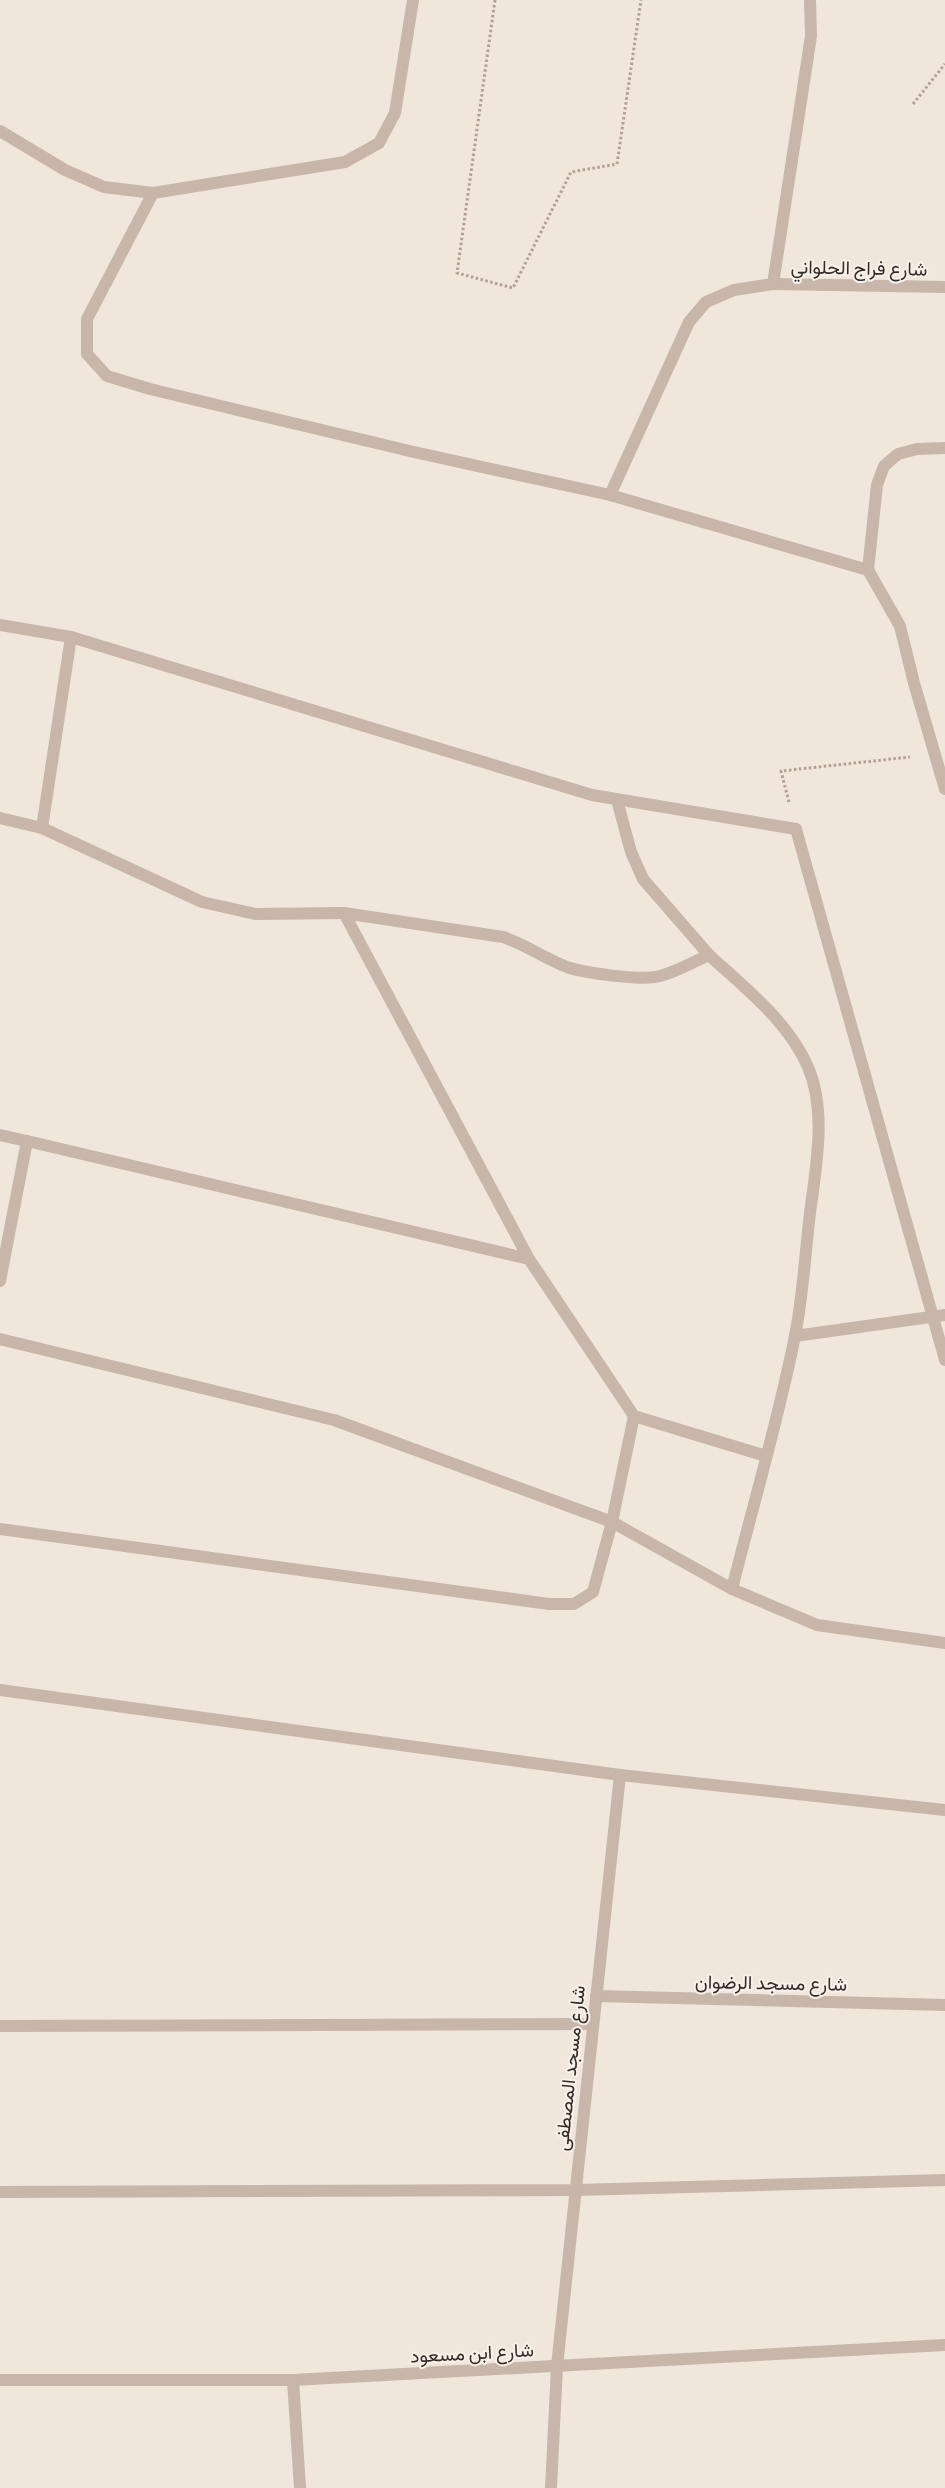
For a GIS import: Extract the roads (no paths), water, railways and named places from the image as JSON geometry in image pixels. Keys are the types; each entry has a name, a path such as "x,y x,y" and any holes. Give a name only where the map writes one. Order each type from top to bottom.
{"street":[{"path":"0,131 65,170 104,187 153,193 345,162 378,143 395,113 413,0"},
{"path":"773,284 811,36 810,0"},
{"path":"153,193 87,319 88,354 107,376 150,389 414,452 610,496 868,570"},
{"name":"شارع فراج الحلواني","path":"610,496 689,322 706,302 734,290 773,284 945,287"},
{"path":"945,448 917,450 898,454 884,466 877,485 868,570 900,626 945,789"},
{"path":"0,625 71,637 530,778 617,800 796,829 939,1316 945,1360"},
{"path":"42,828 71,637"},
{"path":"617,800 631,852 643,879 709,955 760,1002 786,1030 808,1068 816,1102 819,1139 795,1336 732,1589"},
{"path":"0,818 42,828 202,902 255,914 344,913 503,937 524,944 562,965 578,970 649,978 669,973 709,955"},
{"path":"344,913 529,1259 634,1416 766,1456"},
{"path":"0,1135 529,1259"},
{"path":"0,1281 27,1141"},
{"path":"795,1336 939,1316"},
{"path":"0,1339 334,1420 612,1522 732,1589 817,1625 945,1643"},
{"path":"0,1529 549,1604 574,1604 593,1592 612,1522 634,1416"},
{"path":"0,1690 620,1775 945,1810"},
{"name":"شارع مسجد المصطفى","path":"551,2488 557,2366 620,1775"},
{"name":"شارع مسجد الرضوان","path":"596,1996 945,2006"},
{"path":"0,2026 593,2024"},
{"path":"0,2192 575,2190 945,2180"},
{"name":"شارع ابن مسعود","path":"0,2380 293,2380 945,2345"},
{"path":"293,2380 300,2488"}]}
